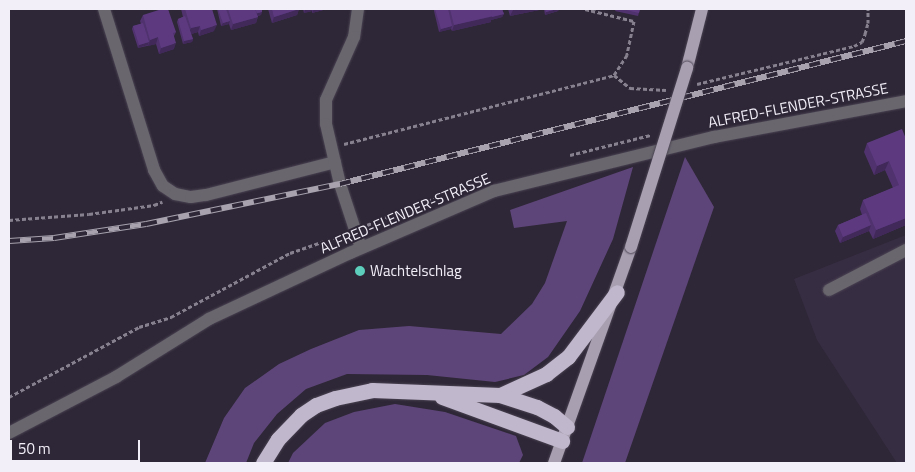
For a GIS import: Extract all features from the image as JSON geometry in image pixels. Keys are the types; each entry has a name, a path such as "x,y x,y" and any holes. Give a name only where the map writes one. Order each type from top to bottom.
{"highway":[{"path":"500,395 546,374 568,357 617,292"},
{"path":"263,463 270,450 288,428 316,406 335,398 372,390 500,395 537,407 554,416 565,434"},
{"path":"429,392 565,434"}],"main road":[{"path":"554,463 617,292 686,68 702,9"}],"street":[{"path":"104,9 154,170 163,186 175,194 191,197 206,195 335,162"},
{"path":"358,9 354,37 326,100 326,124 335,162 361,248"},
{"name":"ALFRED-FLENDER-STRASSE","path":"9,433 116,377 209,320 361,248 494,191 714,137 906,101"},
{"path":"829,290 906,250"}],"path":[{"path":"332,148 614,75 627,55 634,21 585,9"},
{"path":"695,84 854,46 862,42 868,23 868,9"},
{"path":"614,75 630,88 660,91 668,89"},
{"path":"9,220 90,214 154,205 175,194"}],"shaded area":[{"path":"685,157 714,207 625,463 582,463"},
{"path":"633,167 613,239 580,311 548,357 524,375 495,382 427,375 347,374 306,389 277,414 254,443 246,463 205,463 224,418 245,388 279,364 311,349 359,330 409,326 501,334 532,304 545,283 567,221 514,228 510,210"},
{"path":"906,235 906,463 897,463 817,340 794,279"},
{"path":"395,404 445,412 516,436 523,455 519,463 288,463 293,453 325,423 354,412"}],"building":[{"path":"168,9 176,32 173,33 176,43 161,48 158,37 150,40 143,15"},
{"path":"185,9 212,9 217,25 201,30 200,26 191,28"},
{"path":"218,9 226,9 230,21 223,23"},
{"path":"228,9 255,9 258,17 233,24"},
{"path":"255,9 262,9 262,12 257,13"},
{"path":"272,9 299,9 274,17"},
{"path":"435,9 448,9 452,26 441,29"},
{"path":"450,9 491,9 493,16 454,25"},
{"path":"491,9 502,9 504,14 492,17"},
{"path":"545,9 557,9 546,12"},
{"path":"622,9 640,9 639,13"},
{"path":"185,16 193,39 184,41 178,19"},
{"path":"143,23 149,42 139,45 133,26"},
{"path":"902,129 906,139 906,218 876,230 863,200 899,185 889,161 877,166 867,143"},
{"path":"866,213 871,225 843,237 838,225"}],"railway":[{"path":"9,241 54,238 146,224 340,184 906,41"}],"place":[{"name":"Wachtelschlag","path":"360,271"}]}
